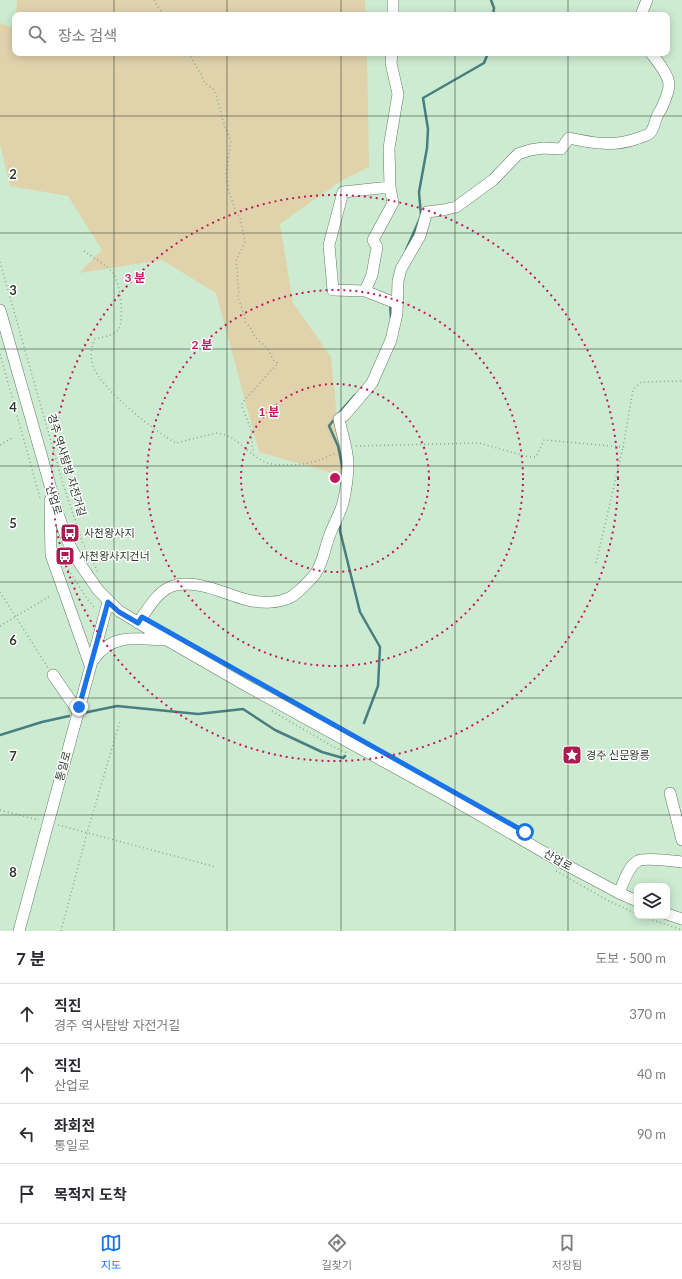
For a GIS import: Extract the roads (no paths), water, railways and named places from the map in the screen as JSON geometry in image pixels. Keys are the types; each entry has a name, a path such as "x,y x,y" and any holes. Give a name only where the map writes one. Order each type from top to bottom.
{"street":[{"path":"393,0 393,12"},
{"path":"642,12 647,0"},
{"path":"365,291 372,275 377,247 373,240 393,203 390,187 389,148 398,94 391,63 392,56"},
{"path":"138,623 160,593 167,588 194,584 211,587 225,594 248,600 271,602 290,598 317,572 331,530 343,504 348,465 347,448 341,432 339,419 345,415 372,382 391,340 397,314 393,302 401,269 420,236 427,212 456,208 493,180 518,154 543,148 561,149 569,138 585,142 613,144 624,143 650,133 656,116 663,106 669,85 665,73 654,56"},
{"path":"390,187 343,192 329,245 333,290 365,291 393,302"},
{"name":"산업로","path":"0,310 50,488 69,544 84,571 108,602 119,612 167,640 445,795 559,861 634,901"},
{"path":"50,488 51,555 90,665"},
{"name":"통일로","path":"19,931 108,602"},
{"path":"90,665 101,650 114,642 132,638 167,640"},
{"path":"53,675 78,711"},
{"path":"670,793 682,840"},
{"path":"618,893 625,878 638,860 682,862"},
{"path":"670,915 682,919"}],"waterway":[{"path":"491,0 494,8 493,12"},
{"path":"406,250 421,216 419,192 427,148 428,129 423,98 484,63 487,56"},
{"path":"390,304 391,319"},
{"path":"339,413 355,395"},
{"path":"336,417 329,426 338,446 343,470"},
{"path":"340,522 340,531 360,612 380,647 378,686 364,723"},
{"path":"83,713 117,706 198,714 243,709 275,730 322,752 343,758 345,756"},
{"path":"0,735 42,722 69,716"}],"place":[{"name":"사천왕사지","path":"70,533"},
{"name":"사천왕사지건너","path":"65,556"},
{"name":"경주 신문왕릉","path":"572,755"}]}
